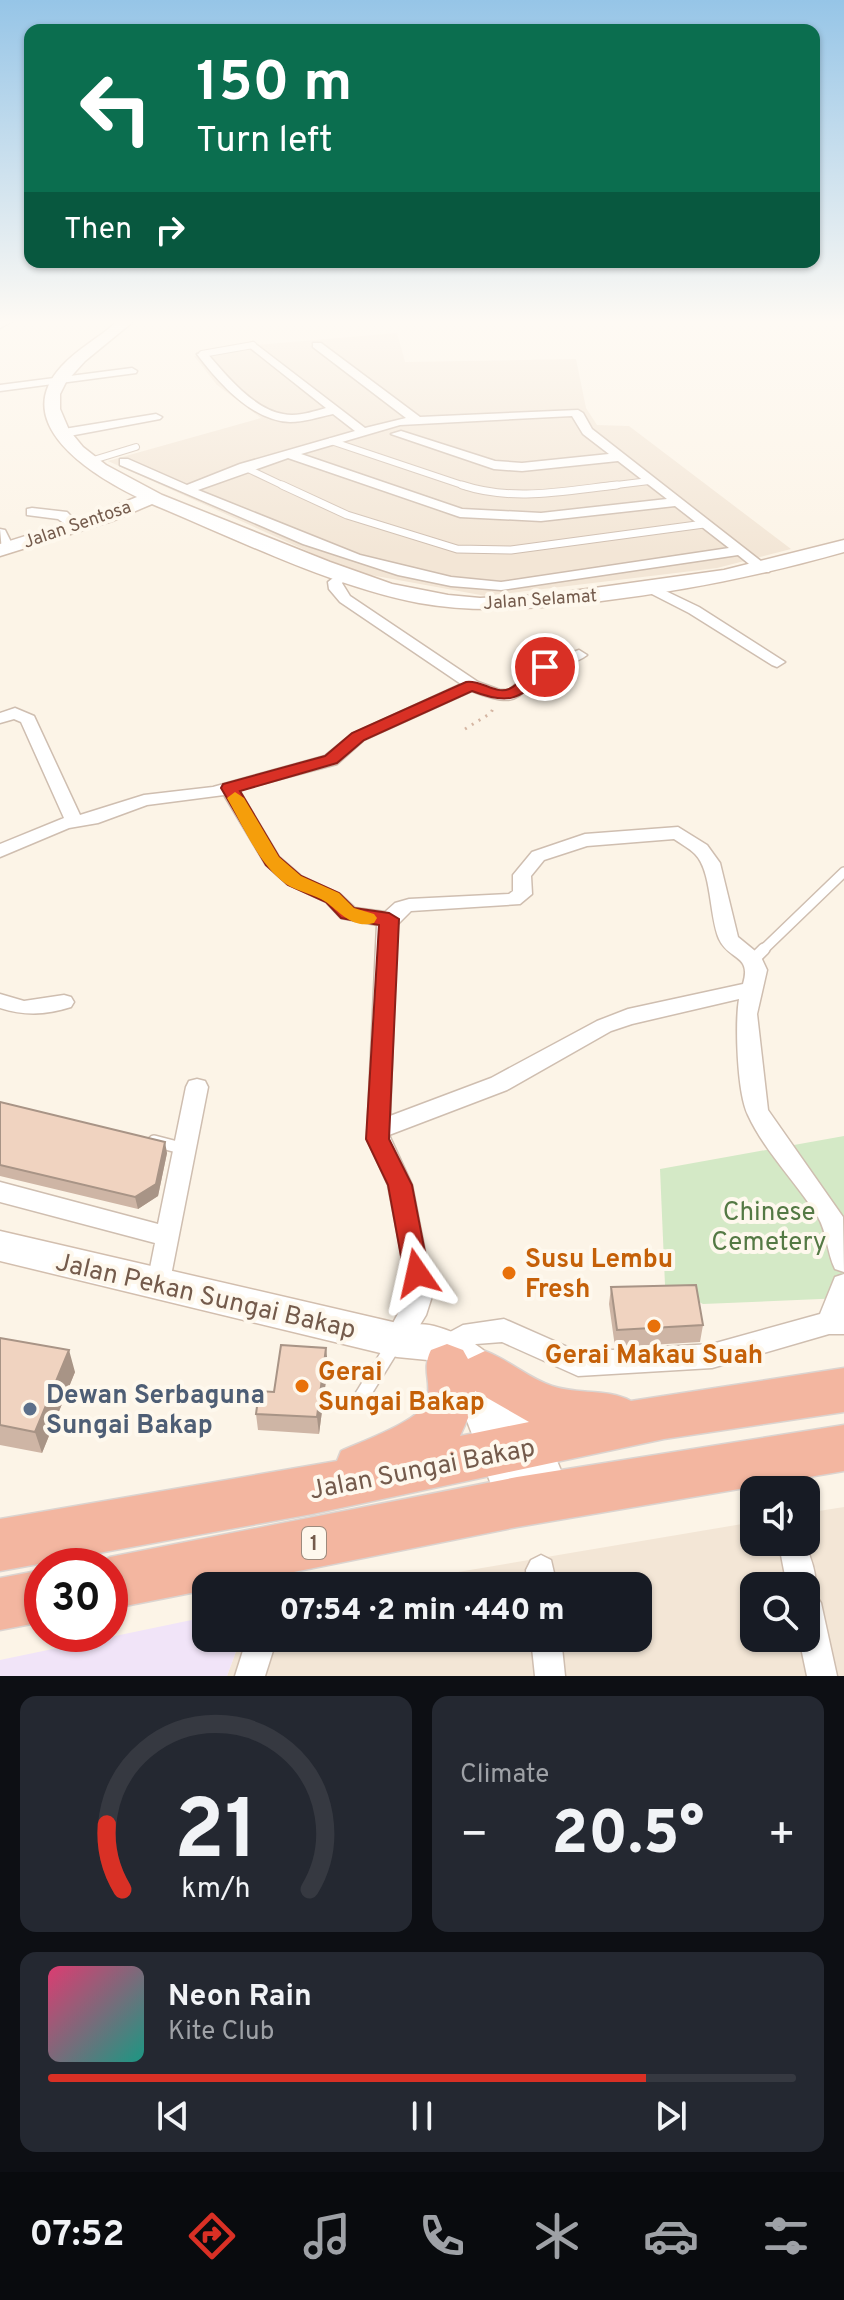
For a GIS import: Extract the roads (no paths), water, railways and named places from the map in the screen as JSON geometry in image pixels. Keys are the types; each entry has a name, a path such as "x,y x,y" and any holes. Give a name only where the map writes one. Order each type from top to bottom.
{"highway":[{"path":"437,1353 556,1412 664,1417"},
{"path":"312,1490 436,1430 444,1421 453,1398 453,1387 437,1353"},
{"name":"Jalan Sungai Bakap","path":"0,1545 312,1490 664,1417 844,1390"},
{"name":"1","path":"128,1579 534,1499 844,1448"},
{"path":"0,1604 24,1599"}],"main road":[{"path":"55,398 52,408 64,433"},
{"name":"Jalan Selamat","path":"64,433 90,461 121,471 153,497 342,575 423,597 479,604 542,601 651,588 764,569 844,546"},
{"path":"105,517 123,494 121,471"},
{"name":"Jalan Sentosa","path":"2,544 75,527 153,497"},
{"path":"105,517 144,510 180,509"},
{"name":"Jalan Pekan Sungai Bakap","path":"0,1246 437,1353"},
{"path":"437,1353 516,1448 534,1499"}],"street":[{"path":"247,398 272,416 298,418 334,410"},
{"path":"319,398 363,432"},
{"path":"387,398 415,419"},
{"path":"188,489 244,467 415,419 574,412 579,415 587,431 764,569"},
{"path":"64,433 156,417"},
{"path":"397,434 494,465 522,467 619,457"},
{"path":"288,454 460,513 481,516 530,518 676,502"},
{"path":"121,471 188,489 278,529 372,563 402,572 482,585 501,586 740,551"},
{"path":"32,512 62,515 75,527"},
{"path":"342,575 335,582 336,589 345,599 472,685 498,695 513,695 545,667 579,655"},
{"path":"651,588 694,610 777,662"},
{"path":"0,851 74,821 111,813 144,800 229,788 331,760 358,737 472,685"},
{"path":"0,718 15,713 28,719 74,821"},
{"path":"229,788 272,861 294,880 333,898 348,913 364,918 389,919"},
{"path":"844,1262 831,1217 757,1112 747,1014 757,970 753,960 730,941 711,863 701,849 678,833 585,840 538,856 522,875 523,894 513,900 409,905 389,919 378,1139 400,1185 421,1293 417,1307 437,1353 472,1333 504,1330 578,1364 712,1356 836,1323 844,1285"},
{"path":"378,1130 499,1084 604,1026 628,1017 751,989"},
{"path":"0,1001 24,1008 64,1002"},
{"path":"159,1283 197,1087"},
{"path":"0,1192 168,1237"},
{"path":"250,1676 258,1652"},
{"path":"547,1652 550,1676"},
{"path":"817,1652 822,1676"}],"lane":[{"path":"331,441 487,493 516,496 649,481"},
{"path":"90,461 136,447"},
{"path":"244,467 347,515 457,549 511,550 704,524"},
{"path":"753,960 844,872"},
{"path":"142,1138 185,1149"},
{"path":"359,1401 374,1381 437,1353"}],"place":[{"name":"Susu Lembu Fresh","path":"509,1273"},
{"name":"Gerai Makau Suah","path":"654,1326"},
{"name":"Gerai Sungai Bakap","path":"302,1386"},
{"name":"Dewan Serbaguna Sungai Bakap","path":"30,1409"}],"park label":[{"name":"Chinese Cemetery","path":"769,1226"}]}
